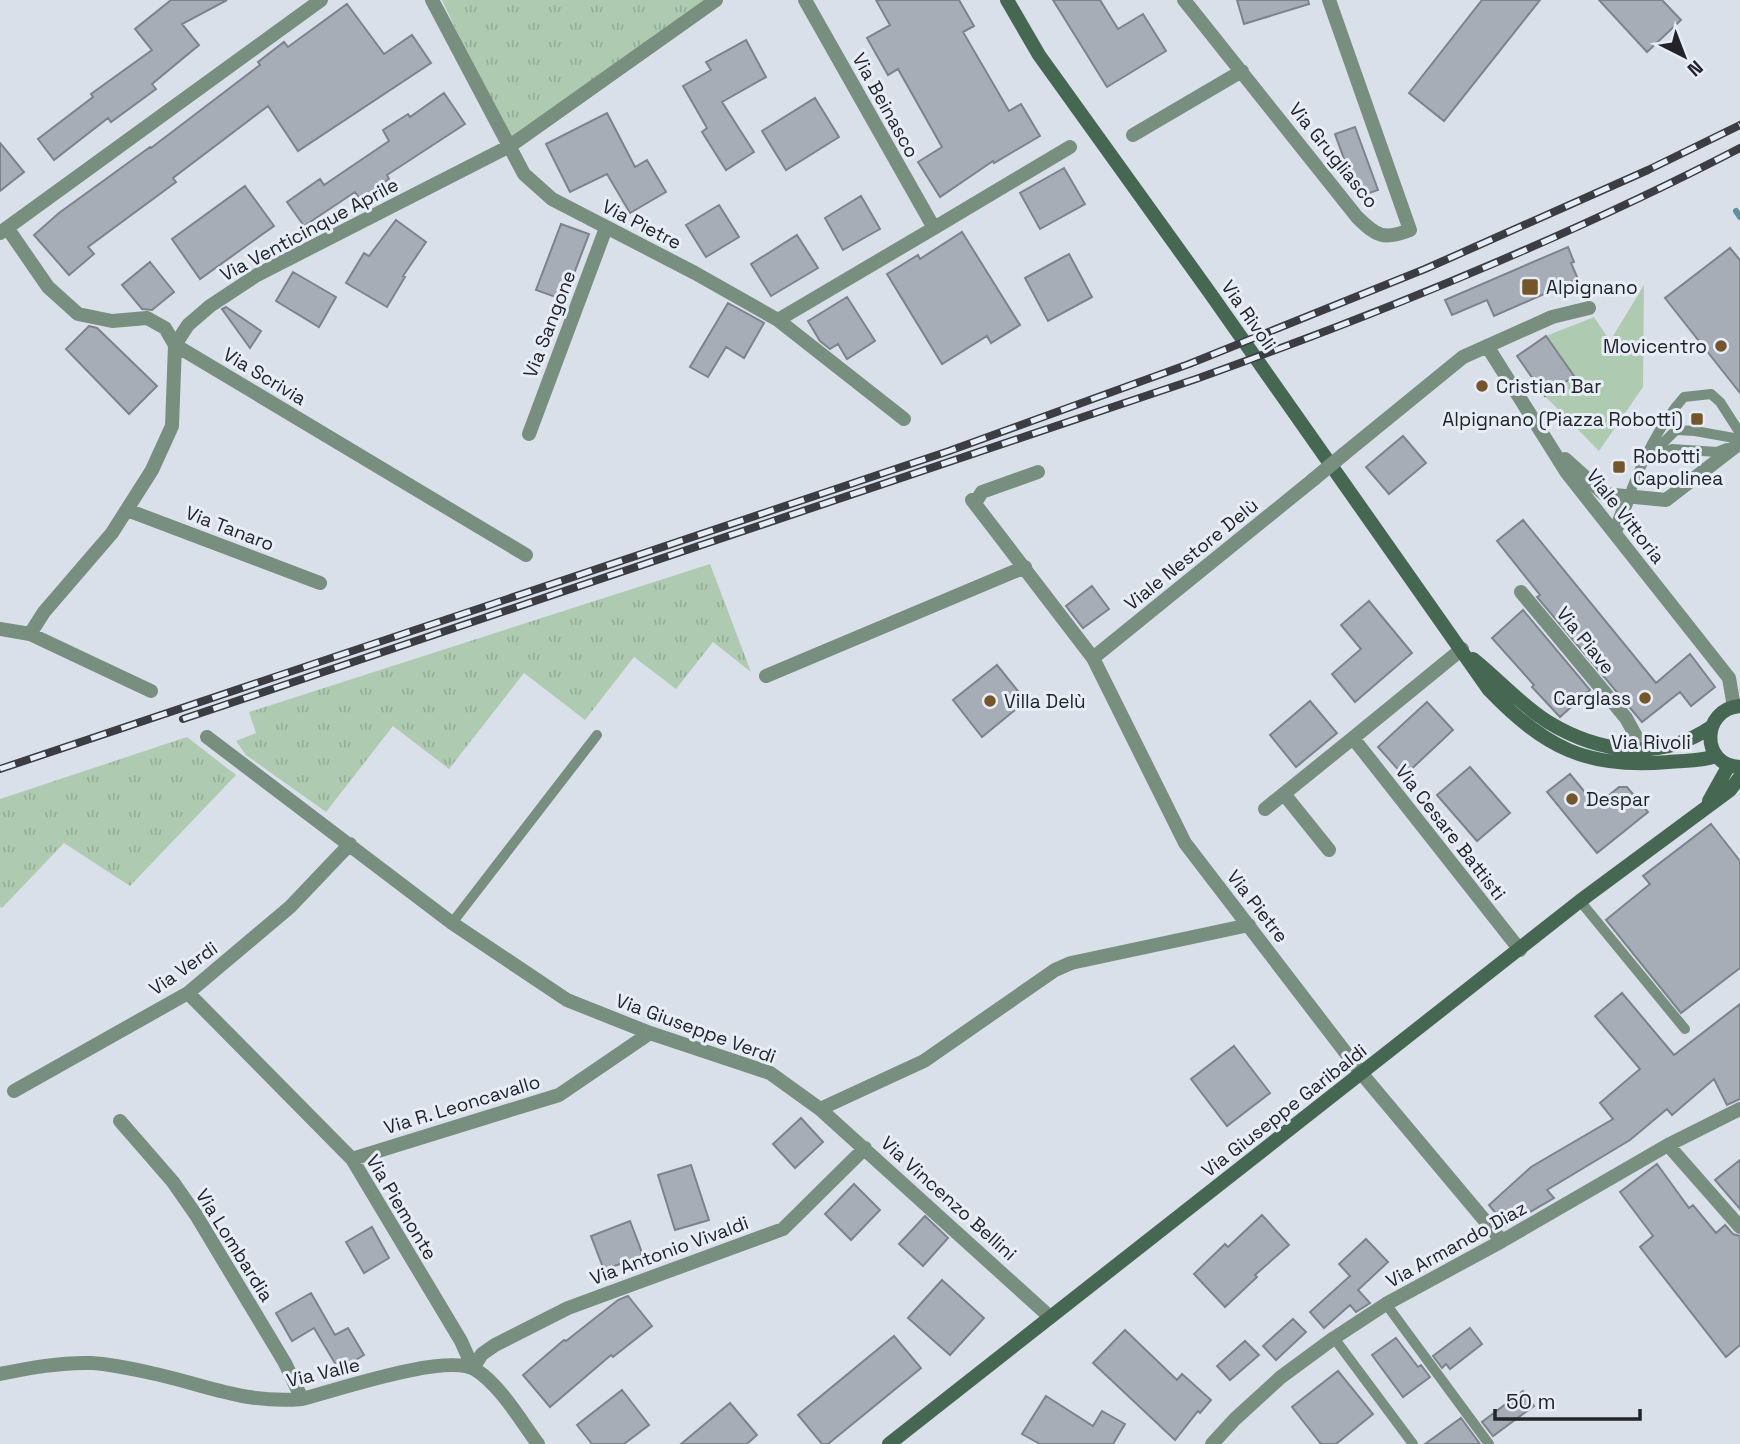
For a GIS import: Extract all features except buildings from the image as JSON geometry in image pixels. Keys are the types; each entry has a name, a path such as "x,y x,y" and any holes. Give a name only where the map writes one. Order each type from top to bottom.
{"street":[{"path":"4,231 321,0"},
{"name":"Via Pietre","path":"432,0 524,174 552,200 778,320 904,419"},
{"name":"Via Venticinque Aprile","path":"175,345 188,325 210,306 257,275 510,146 716,0"},
{"name":"Via Beinasco","path":"805,0 934,228"},
{"name":"Via Rivoli","path":"1007,0 1060,86 1210,293 1489,690 1514,716 1539,736 1572,752 1601,761 1633,765 1697,762 1716,756"},
{"name":"Via Grugliasco","path":"1184,0 1357,217 1379,234 1392,237 1410,230 1329,0"},
{"path":"1133,135 1242,71"},
{"path":"778,320 1070,147"},
{"name":"Via Sangone","path":"529,434 606,228"},
{"name":"Via Scrivia","path":"4,231 48,287 78,314 112,321 147,318 165,328 175,345 526,555"},
{"path":"1487,346 1552,317 1589,308"},
{"path":"30,634 44,612 112,533 152,470 172,426 175,345"},
{"name":"Viale Vittoria","path":"1487,346 1567,473 1728,678 1737,707"},
{"name":"Viale Nestore Delù","path":"1093,658 1463,357 1487,346"},
{"path":"1551,446 1604,494 1666,500 1740,441"},
{"name":"Via Pietre","path":"1038,472 982,492 974,501 1093,658 1185,843 1362,1074 1502,1241"},
{"path":"1615,532 1628,498"},
{"name":"Via Tanaro","path":"127,510 320,583"},
{"path":"766,676 1025,567"},
{"name":"Via Piave","path":"1521,592 1626,718 1643,749"},
{"path":"0,629 30,634 151,691"},
{"path":"1265,809 1462,649"},
{"name":"Via Rivoli","path":"1462,649 1548,721 1578,737 1602,745 1633,750 1673,747 1693,739 1711,727 1722,712 1737,707"},
{"path":"1711,727 1710,743 1716,756 1734,766"},
{"name":"Via Giuseppe Verdi","path":"207,737 453,923 567,1000 650,1033 770,1073 820,1109"},
{"name":"Via Cesare Battisti","path":"1353,738 1520,950"},
{"name":"Via Giuseppe Garibaldi","path":"1704,809 1734,766"},
{"name":"Via Giuseppe Garibaldi","path":"889,1444 1580,901 1730,790 1740,777"},
{"path":"1284,794 1329,850"},
{"name":"Via Verdi","path":"15,1091 188,993 290,907 349,844"},
{"path":"820,1109 924,1061 1063,966 1249,925"},
{"name":"Via Piemonte","path":"188,993 352,1159 461,1341 473,1368"},
{"name":"Via R. Leoncavallo","path":"352,1159 558,1095 650,1033"},
{"name":"Via Vincenzo Bellini","path":"820,1109 1051,1317"},
{"name":"Via Armando Diaz","path":"1212,1444 1281,1377 1387,1304 1668,1145 1740,1109"},
{"name":"Via Lombardia","path":"120,1121 173,1182 196,1215 285,1363 302,1399"},
{"path":"1668,1145 1740,1227"},
{"name":"Via Antonio Vivaldi","path":"473,1368 482,1354 495,1345 568,1308 783,1229 865,1148"},
{"name":"Via Valle","path":"0,1374 55,1365 92,1363 158,1374 261,1401 302,1399 430,1366 453,1364 473,1368"},
{"path":"473,1368 488,1379 538,1444"}],"lane":[{"path":"1628,498 1641,465 1668,415 1684,397 1711,394 1720,402 1740,433"},
{"path":"1641,465 1676,430 1695,431 1740,441"},
{"path":"1641,465 1672,449 1717,452 1740,441"},
{"path":"453,923 597,735"},
{"path":"1580,901 1685,1029"},
{"path":"1387,1304 1489,1444"},
{"path":"1334,1338 1413,1444"}],"green space":[{"path":"442,0 716,0 510,146"},
{"path":"1644,285 1643,387 1599,451 1545,396 1574,376 1546,336 1594,317 1610,341"},
{"path":"710,564 751,672 713,642 676,689 634,657 585,720 524,673 449,769 393,726 326,812 246,755 236,741 256,733 249,712"},
{"path":"187,737 236,775 130,886 64,843 2,908 0,907 0,799"}],"waterway":[{"path":"1736,211 1740,217"}],"railway":[{"path":"0,769 949,451 1189,364 1425,269 1648,170 1740,125"},
{"path":"183,719 1265,354 1540,244 1740,148"}],"place":[{"name":"Alpignano","path":"1530,287"},
{"name":"Movicentro","path":"1721,346"},
{"name":"Cristian Bar","path":"1482,386"},
{"name":"Alpignano (Piazza Robotti)","path":"1697,419"},
{"name":"Robotti Capolinea","path":"1619,467"},
{"name":"Carglass","path":"1645,698"},
{"name":"Villa Delù","path":"990,701"},
{"name":"Despar","path":"1572,799"}]}
